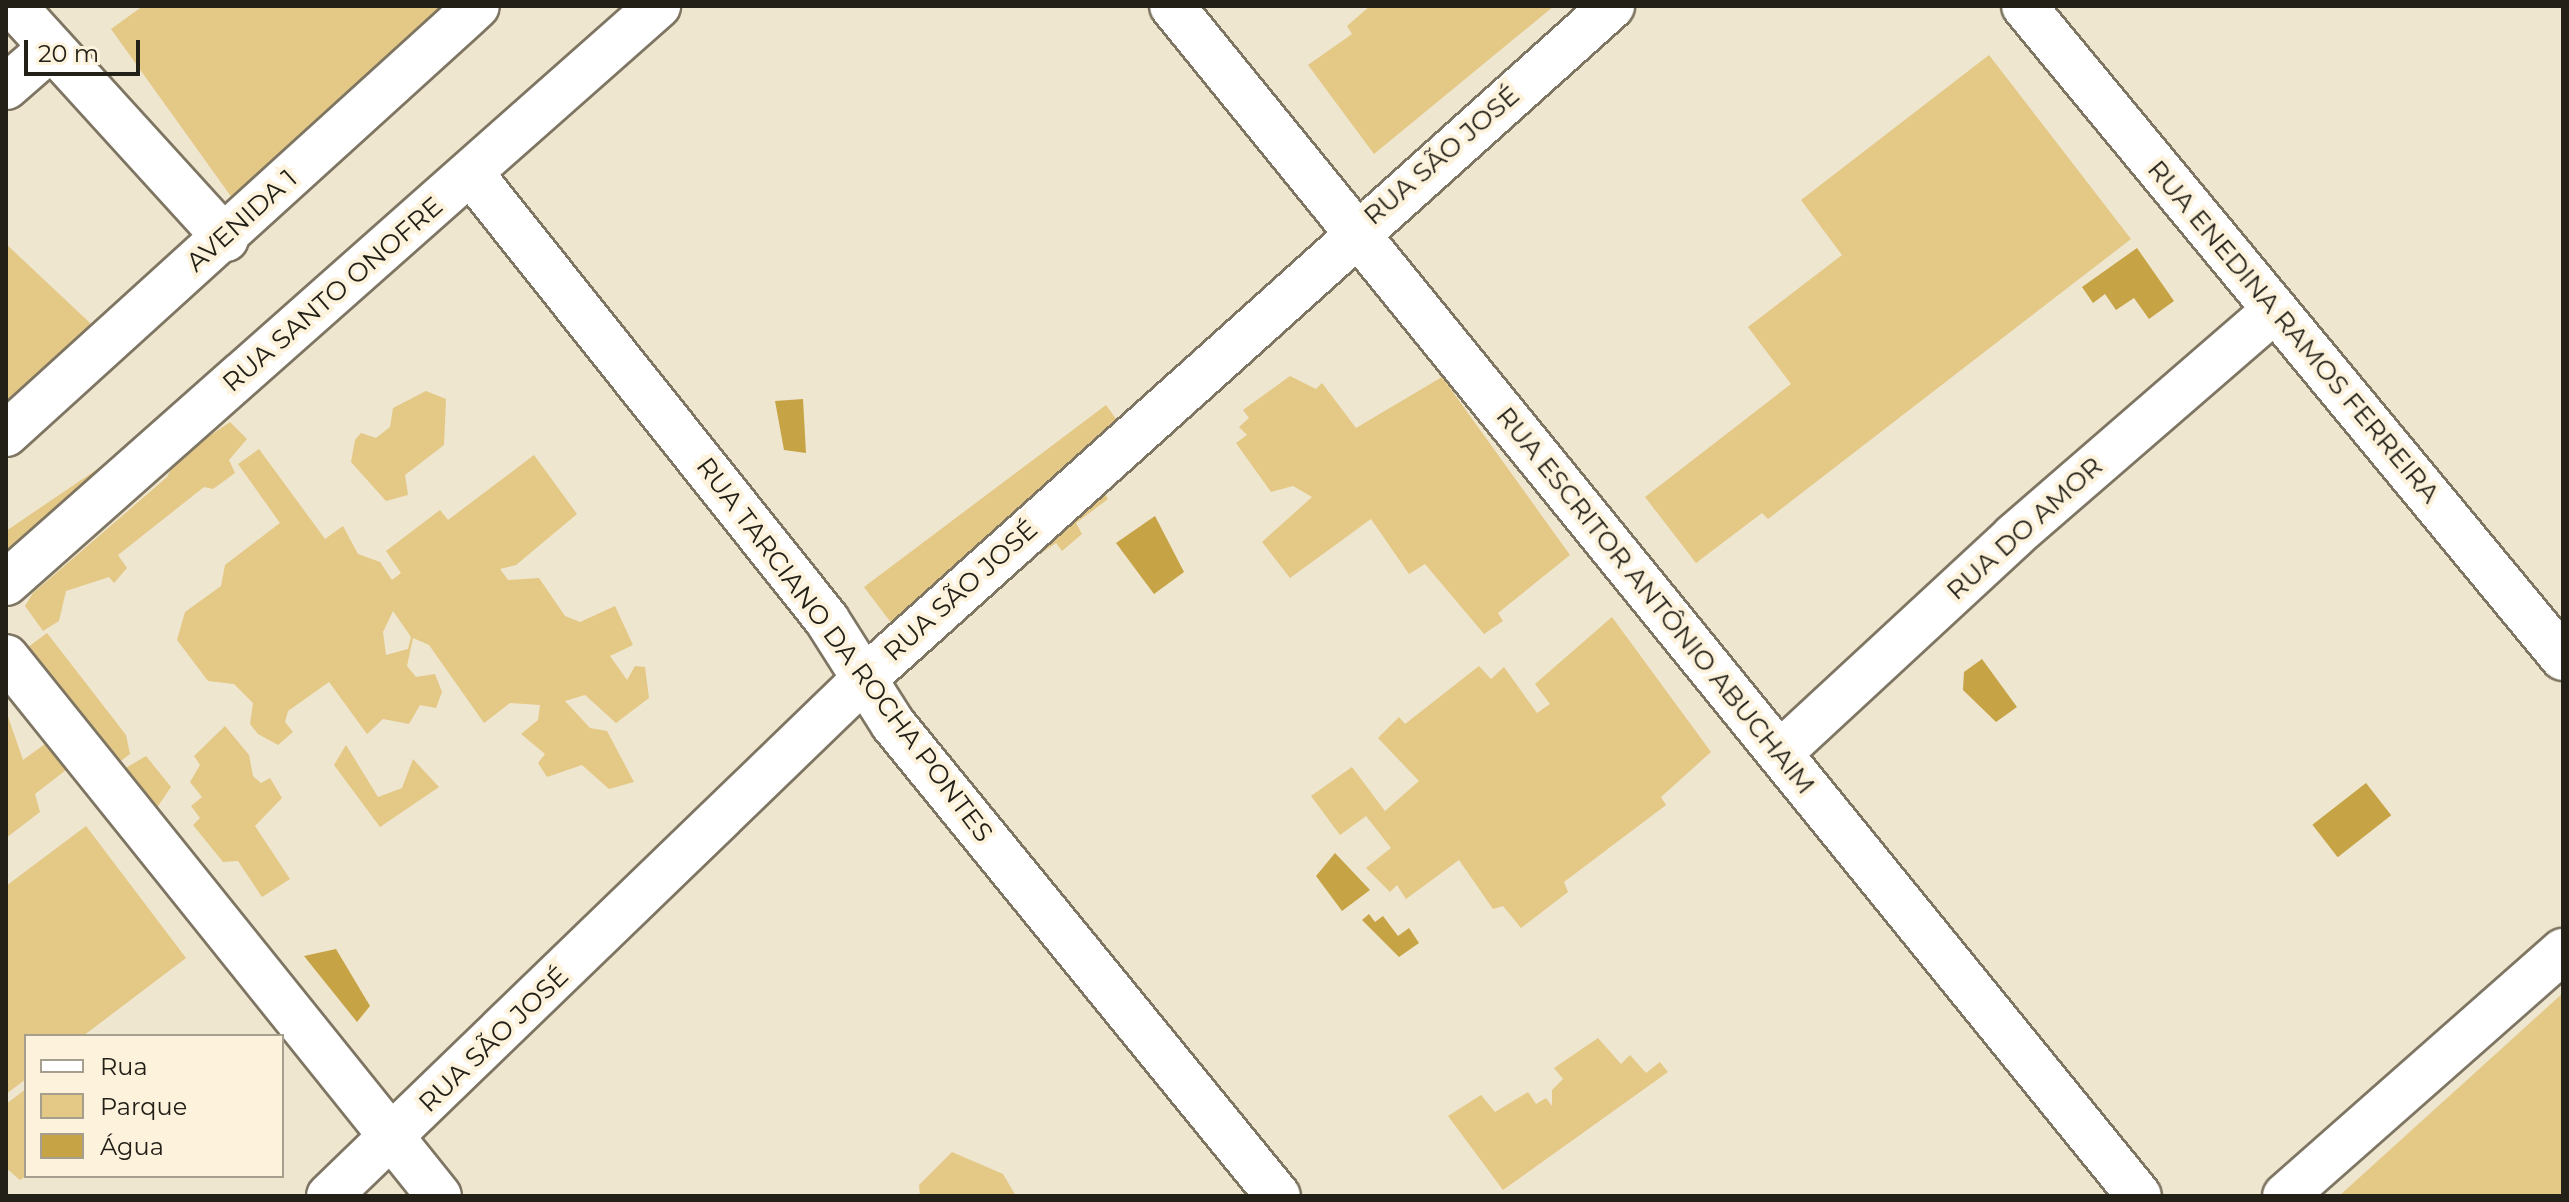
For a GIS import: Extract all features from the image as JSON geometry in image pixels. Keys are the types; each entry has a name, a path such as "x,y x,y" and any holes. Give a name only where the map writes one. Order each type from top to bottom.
{"street":[{"path":"14,6 226,239"},
{"name":"AVENIDA 1","path":"6,434 105,337 226,239 477,6"},
{"name":"RUA SANTO ONOFRE","path":"6,583 473,176 658,6"},
{"name":"RUA ESCRITOR ANTÔNIO ABUCHAIM","path":"1172,6 2139,1196"},
{"name":"RUA SÃO JOSÉ","path":"329,1196 394,1139 865,678 1355,233 1612,6"},
{"name":"RUA ENEDINA RAMOS FERREIRA","path":"2024,6 2563,658"},
{"path":"6,87 51,48"},
{"name":"RUA TARCIANO DA ROCHA PONTES","path":"473,176 865,678 893,724 1263,1191"},
{"name":"RUA DO AMOR","path":"1780,753 2014,536 2274,311"},
{"path":"6,657 439,1196"},
{"path":"2285,1196 2563,951"}],"green space":[{"path":"143,6 461,6 240,209 111,29"},
{"path":"1370,6 1554,6 1374,154 1308,65 1352,34 1347,26"},
{"path":"1989,55 2131,239 1768,519 1762,513 1696,563 1645,497 1791,384 1748,327 1842,255 1801,200"},
{"path":"6,244 105,337 6,416"},
{"path":"1290,376 1316,389 1322,383 1356,428 1442,377 1570,555 1498,613 1503,621 1484,634 1425,564 1409,574 1371,519 1290,578 1262,542 1312,497 1293,486 1271,492 1236,443 1247,435 1239,427 1249,418 1243,410"},
{"path":"426,391 446,399 444,445 405,475 408,495 386,501 351,462 355,440 361,433 376,438 390,427 393,408"},
{"path":"1106,405 1124,430 1097,480 1108,499 1076,523 1082,534 1062,551 1056,543 1040,554 1030,546 1012,559 987,539 892,624 864,587"},
{"path":"230,422 247,439 229,460 235,473 213,489 204,487 118,555 127,568 114,583 109,577 66,591 59,621 43,631 25,606 33,593 167,477 178,457"},
{"path":"259,449 325,539 343,526 358,554 380,562 392,580 401,573 386,551 440,510 448,520 534,455 577,514 516,565 500,569 508,580 539,578 565,616 580,622 615,606 633,645 610,656 627,680 635,666 645,667 649,698 616,723 585,695 565,701 590,728 607,731 634,782 609,789 582,765 547,777 538,763 545,754 521,734 538,720 540,705 510,703 484,723 429,645 413,638 407,666 416,677 435,674 442,692 436,708 420,705 409,724 383,719 367,734 329,682 288,711 285,722 293,732 278,745 258,734 250,724 253,703 234,684 208,681 177,640 185,612 221,586 225,565 280,523 238,464","holes":["393,611 411,637 408,649 386,655 383,632"]},
{"path":"121,453 6,574 6,531"},
{"path":"1612,617 1711,752 1661,797 1666,805 1564,882 1568,892 1521,928 1503,906 1493,909 1459,860 1406,899 1397,885 1390,892 1366,868 1391,848 1366,816 1340,835 1311,796 1352,767 1385,811 1419,781 1378,738 1399,717 1405,724 1479,666 1491,679 1504,667 1537,713 1550,704 1535,684"},
{"path":"47,633 126,735 130,754 117,764 20,653"},
{"path":"6,711 23,760 45,744 66,770 35,794 40,812 6,838"},
{"path":"225,726 249,755 253,776 261,783 270,778 282,798 255,826 290,879 262,897 238,861 223,862 193,825 200,818 191,806 202,797 190,782 200,765 194,756"},
{"path":"346,745 378,797 402,788 413,759 439,787 380,827 334,765"},
{"path":"146,756 171,787 156,809 119,772"},
{"path":"86,826 186,958 86,1034 24,1034 24,1080 6,1094 6,886"},
{"path":"2563,993 2563,1196 2339,1196"},
{"path":"1598,1038 1621,1064 1630,1055 1646,1073 1660,1062 1668,1072 1503,1190 1448,1116 1481,1095 1495,1112 1528,1092 1536,1104 1546,1098 1552,1106 1552,1090 1563,1079 1554,1068"},
{"path":"24,1090 24,1177 20,1180 6,1168 6,1104"},
{"path":"952,1152 1003,1174 1016,1196 920,1196 919,1185"}],"water":[{"path":"2137,248 2174,301 2149,319 2134,298 2116,310 2105,294 2093,303 2082,287"},
{"path":"803,399 806,453 784,450 775,401"},
{"path":"1155,516 1184,572 1154,594 1116,543"},
{"path":"1982,659 2017,707 1996,722 1963,690 1964,672"},
{"path":"2366,783 2391,815 2338,857 2312,825"},
{"path":"1335,853 1370,890 1342,911 1316,876"},
{"path":"1369,914 1375,922 1383,916 1398,936 1409,928 1419,943 1399,957 1362,920"},
{"path":"336,949 370,1006 357,1022 304,956"}]}
